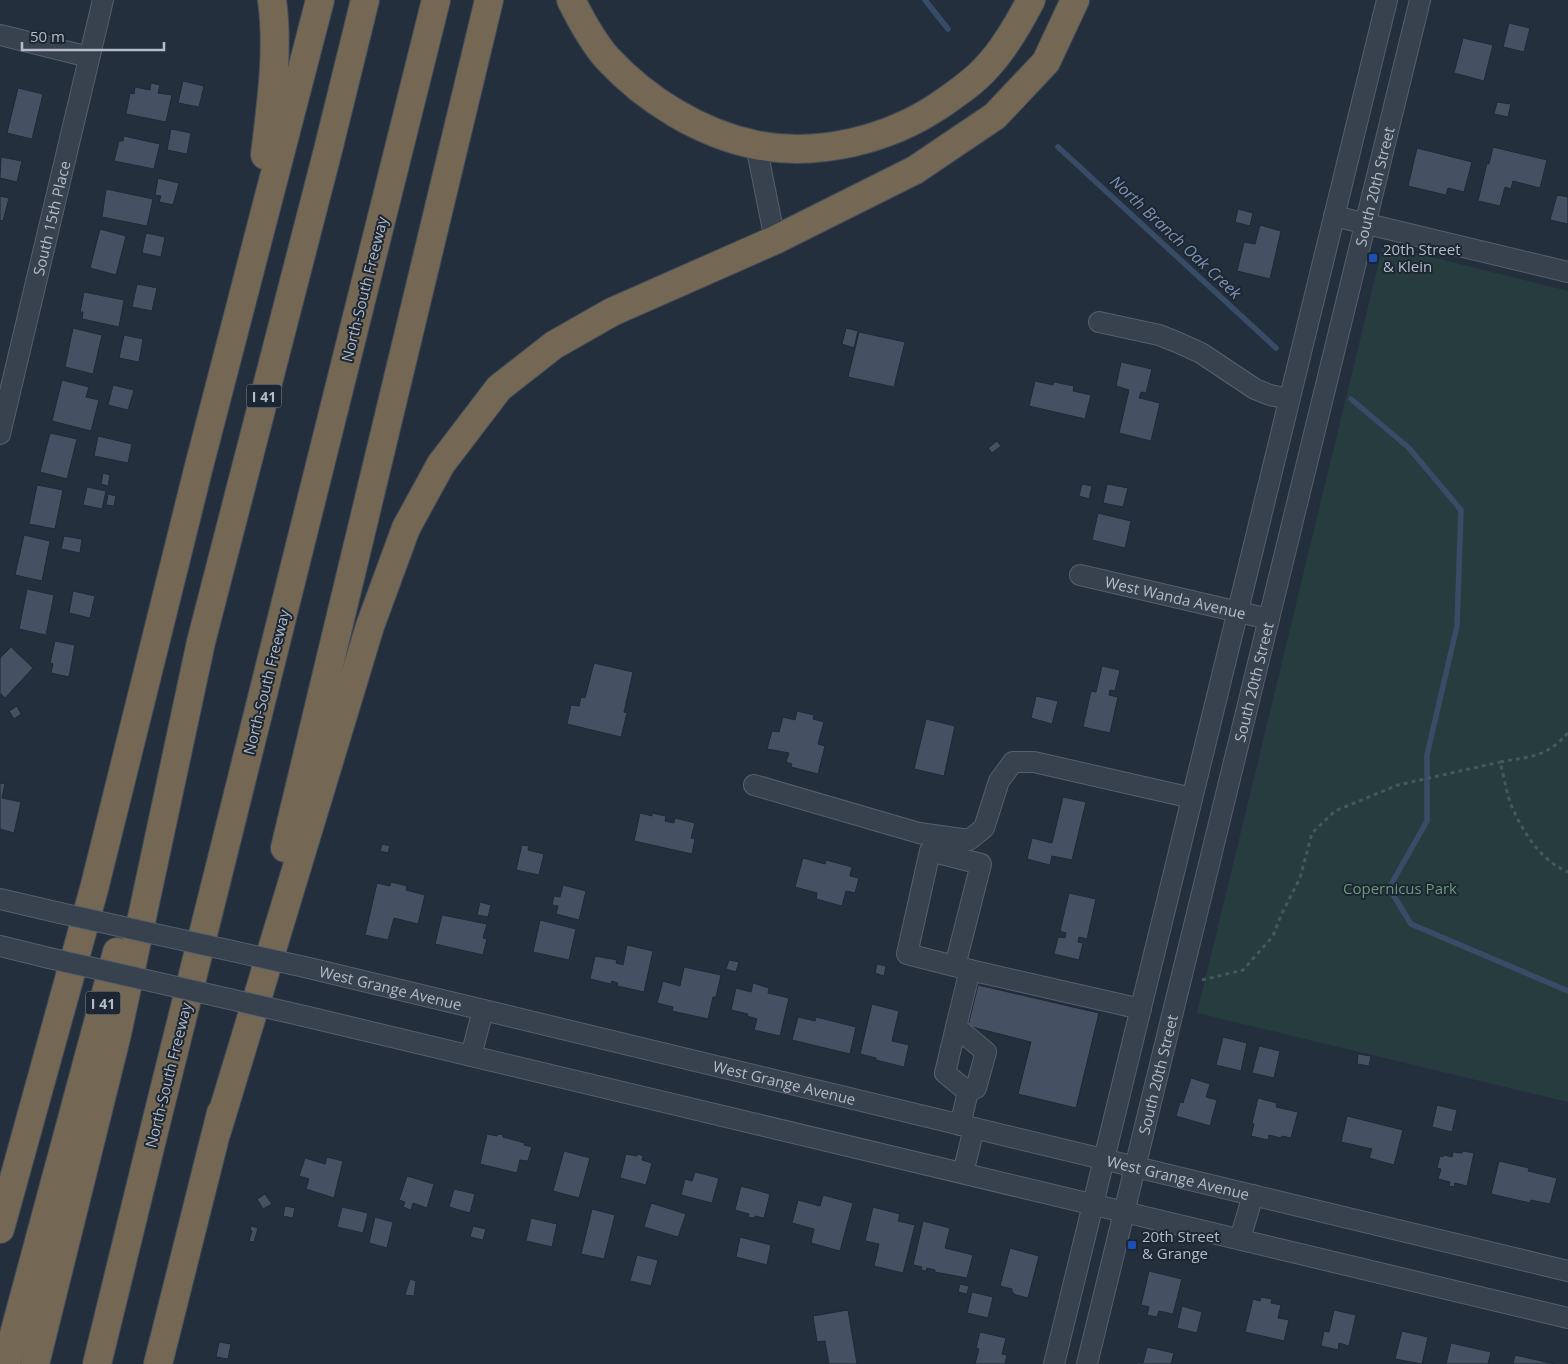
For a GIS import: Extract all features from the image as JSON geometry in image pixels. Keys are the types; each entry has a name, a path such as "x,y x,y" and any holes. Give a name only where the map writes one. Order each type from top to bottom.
{"highway":[{"path":"198,470 263,165 274,87 274,16 272,0"},
{"path":"0,1229 94,889 198,470 320,0"},
{"name":"I 41","path":"6,1364 201,642 365,0"},
{"name":"North-South Freeway","path":"97,1364 436,0"},
{"path":"158,1364 217,1130 489,0"},
{"path":"571,0 583,24 606,57 652,98 687,120 719,134 756,145 790,148 848,144 878,136 924,116 966,87 988,66 1019,22 1030,0"},
{"path":"217,1130 370,626 406,528 441,464 499,388 554,345 612,312 775,240 915,170 995,116 1046,62 1075,0"},
{"path":"35,1364 117,1034 201,642"}],"street":[{"name":"South 15th Place","path":"0,434 8,360 103,0"},
{"name":"South 20th Street","path":"1054,1364 1386,0"},
{"name":"South 20th Street","path":"1087,1364 1420,0"},
{"path":"0,36 89,57"},
{"path":"756,145 775,240"},
{"path":"1334,216 1568,272"},
{"path":"1099,322 1159,335 1179,343 1201,353 1255,389 1289,400"},
{"name":"West Wanda Avenue","path":"1080,575 1269,619"},
{"path":"754,785 919,833 969,840 984,828 999,781 1012,762 1034,762 1192,798"},
{"path":"968,1092 945,1073 956,1027 962,968 980,864 930,851 907,954 962,968 1142,1001 1176,1001"},
{"name":"West Grange Avenue","path":"0,899 310,968 1568,1271"},
{"path":"0,946 304,1016 1568,1318"},
{"path":"471,1056 483,1010"},
{"path":"956,1027 986,1052 976,1088 968,1092"},
{"path":"963,1173 968,1092"},
{"path":"1240,1240 1252,1195"},
{"path":"1064,1322 1095,1330"}],"path":[{"path":"1202,980 1243,970 1273,936 1300,878 1312,833 1336,811 1398,785 1540,755 1556,746 1568,733"},
{"path":"1500,762 1511,805 1532,844 1559,869 1568,872"}],"green space":[{"name":"Copernicus Park","path":"1383,245 1568,291 1568,1102 1197,1013"}],"building":[{"path":"1509,23 1530,28 1524,52 1503,47"},
{"path":"1463,38 1493,45 1484,81 1454,73"},
{"path":"183,81 204,86 199,107 178,103"},
{"path":"151,83 160,85 158,93 172,95 166,122 126,114 130,93 134,94 135,87 150,90"},
{"path":"18,88 43,94 32,139 7,133"},
{"path":"1497,102 1511,104 1508,117 1494,114"},
{"path":"171,129 191,133 187,154 167,150"},
{"path":"124,136 160,144 154,169 114,161 119,141 123,141"},
{"path":"1493,147 1547,160 1540,188 1513,181 1511,189 1505,187 1500,206 1478,201"},
{"path":"1417,148 1472,162 1464,192 1448,188 1446,195 1408,186"},
{"path":"1,157 22,161 17,182 0,178"},
{"path":"158,178 179,183 173,205 159,202 161,196 155,195"},
{"path":"106,189 153,199 147,226 102,217"},
{"path":"1557,195 1568,197 1568,224 1550,220"},
{"path":"0,196 9,198 3,221 0,220"},
{"path":"1238,209 1253,213 1250,226 1235,222"},
{"path":"1260,225 1281,231 1270,279 1237,271 1244,242 1255,244"},
{"path":"100,229 126,236 116,275 90,268"},
{"path":"146,233 165,237 161,257 142,253"},
{"path":"137,284 157,288 152,311 132,307"},
{"path":"84,292 124,300 119,327 82,319 83,312 80,312"},
{"path":"73,328 102,335 93,374 65,367"},
{"path":"846,328 858,331 854,348 842,344"},
{"path":"859,332 905,342 894,387 848,377"},
{"path":"124,335 143,339 139,362 119,358"},
{"path":"1121,362 1152,369 1146,393 1141,392 1139,398 1160,403 1151,441 1119,433 1129,390 1116,386"},
{"path":"62,380 89,387 86,397 99,400 91,431 52,421"},
{"path":"1035,381 1053,385 1054,382 1074,386 1073,391 1091,395 1085,419 1029,406"},
{"path":"113,385 134,390 128,410 108,405"},
{"path":"50,433 77,439 67,479 40,472"},
{"path":"98,436 132,444 128,463 94,456"},
{"path":"997,441 1001,446 992,453 988,448"},
{"path":"103,473 110,475 108,486 101,484"},
{"path":"1082,484 1092,486 1089,499 1079,496"},
{"path":"1107,484 1128,488 1123,507 1103,503"},
{"path":"37,485 63,490 55,529 29,524"},
{"path":"87,487 106,491 102,509 83,505"},
{"path":"108,494 116,496 114,506 106,505"},
{"path":"1098,513 1131,521 1125,548 1092,540"},
{"path":"24,535 50,541 42,581 15,575"},
{"path":"64,536 82,539 80,553 61,549"},
{"path":"27,589 54,595 46,635 19,629"},
{"path":"73,591 95,596 90,618 69,613"},
{"path":"55,641 75,645 69,677 51,673 53,664 50,663"},
{"path":"11,647 33,668 5,698 0,693 0,658"},
{"path":"594,663 633,672 624,712 627,713 621,737 567,724 571,705 579,706 581,697 585,698"},
{"path":"1102,666 1120,670 1115,691 1110,690 1109,695 1118,697 1110,733 1083,727 1091,691 1096,692"},
{"path":"1036,696 1058,701 1052,724 1031,718"},
{"path":"17,706 21,714 14,719 9,711"},
{"path":"797,711 814,715 813,719 824,722 818,744 825,746 818,774 791,767 792,764 786,762 789,753 767,749 772,731 779,732 783,717 795,720"},
{"path":"926,719 955,726 944,776 914,769"},
{"path":"0,783 5,784 2,798 21,802 14,833 0,829"},
{"path":"1063,797 1086,802 1072,860 1052,856 1050,865 1027,859 1032,838 1052,843"},
{"path":"640,813 652,816 652,813 666,816 665,821 674,823 675,818 695,823 691,838 695,839 692,854 634,841"},
{"path":"382,844 390,846 388,853 380,851"},
{"path":"522,845 529,846 528,850 544,854 539,875 516,870"},
{"path":"803,858 825,864 826,860 852,867 850,876 859,878 855,893 846,891 842,906 816,899 817,893 795,887"},
{"path":"391,882 407,886 406,890 425,895 418,924 394,918 388,940 365,935 377,883 390,886"},
{"path":"563,885 586,891 579,920 556,914 558,906 552,905 554,896 560,897"},
{"path":"1069,893 1096,899 1087,939 1079,937 1078,942 1083,943 1079,960 1054,954 1058,937 1065,938 1066,933 1060,931"},
{"path":"480,902 491,905 488,917 477,915"},
{"path":"442,915 487,924 483,938 487,939 483,955 435,944"},
{"path":"540,920 576,929 569,960 533,952"},
{"path":"627,945 653,951 644,992 617,986 618,983 612,981 611,984 590,979 595,956 617,960 616,963 623,965"},
{"path":"729,960 739,962 736,972 726,969"},
{"path":"877,964 886,966 884,976 875,973"},
{"path":"684,967 721,975 708,1019 672,1011 673,1007 657,1003 663,981 680,986"},
{"path":"753,983 769,988 768,993 789,998 780,1036 754,1030 757,1019 747,1016 748,1014 731,1010 736,988 751,992"},
{"path":"978,985 1099,1013 1076,1108 1018,1094 1031,1042 968,1026"},
{"path":"872,1004 899,1011 892,1041 909,1045 904,1067 860,1054"},
{"path":"798,1017 815,1021 816,1017 856,1027 850,1054 792,1040"},
{"path":"1223,1037 1247,1043 1241,1071 1216,1065"},
{"path":"1259,1046 1280,1051 1274,1078 1252,1073"},
{"path":"1358,1054 1371,1056 1369,1066 1357,1064"},
{"path":"1191,1078 1210,1084 1206,1097 1217,1100 1210,1126 1176,1116 1180,1102 1183,1103"},
{"path":"1258,1098 1277,1103 1276,1107 1298,1112 1291,1138 1269,1135 1268,1140 1251,1136"},
{"path":"1437,1105 1457,1110 1452,1132 1432,1127"},
{"path":"1347,1116 1403,1130 1394,1165 1369,1158 1372,1149 1341,1142"},
{"path":"487,1134 503,1135 503,1137 532,1147 528,1161 520,1160 517,1173 480,1164"},
{"path":"564,1151 590,1158 579,1198 553,1191"},
{"path":"1463,1151 1474,1153 1467,1186 1455,1183 1454,1187 1449,1186 1450,1182 1438,1179 1441,1169 1437,1168 1440,1156 1452,1157 1453,1152 1462,1153"},
{"path":"626,1154 637,1156 638,1154 643,1156 642,1160 652,1163 646,1185 620,1178"},
{"path":"327,1157 343,1161 334,1198 306,1189 309,1179 299,1176 305,1158 325,1164"},
{"path":"1499,1161 1529,1168 1528,1171 1557,1178 1550,1204 1531,1200 1530,1203 1491,1194"},
{"path":"695,1172 719,1178 712,1203 681,1195 685,1179 692,1181"},
{"path":"407,1176 434,1184 427,1208 413,1203 411,1210 403,1207 405,1202 399,1200"},
{"path":"741,1186 770,1194 764,1218 748,1217 749,1214 735,1210"},
{"path":"454,1189 475,1194 470,1213 449,1207"},
{"path":"265,1194 272,1204 263,1209 257,1199"},
{"path":"823,1195 853,1203 840,1251 811,1243 814,1229 792,1223 798,1200 820,1206"},
{"path":"651,1203 686,1214 678,1237 644,1227"},
{"path":"285,1206 295,1208 293,1218 283,1216"},
{"path":"342,1207 368,1213 363,1233 337,1227"},
{"path":"873,1207 900,1214 898,1221 915,1225 903,1273 874,1266 879,1244 865,1241"},
{"path":"592,1209 615,1215 604,1259 581,1254"},
{"path":"375,1217 393,1222 387,1248 369,1243"},
{"path":"531,1218 557,1224 552,1247 526,1241"},
{"path":"923,1221 950,1228 945,1248 973,1255 967,1278 935,1272 935,1270 927,1268 926,1271 921,1270 922,1267 913,1265"},
{"path":"251,1226 258,1228 254,1242 249,1241 252,1231 250,1230"},
{"path":"473,1226 486,1229 483,1240 470,1237"},
{"path":"740,1237 771,1245 767,1265 736,1257"},
{"path":"1010,1248 1039,1256 1028,1298 1013,1294 1012,1289 1000,1286"},
{"path":"637,1255 658,1260 651,1286 630,1281"},
{"path":"1149,1271 1182,1279 1173,1314 1159,1311 1157,1317 1147,1315 1149,1307 1141,1305"},
{"path":"410,1279 416,1281 414,1296 405,1295"},
{"path":"960,1284 969,1286 967,1294 958,1292"},
{"path":"972,1292 993,1297 988,1318 967,1313"},
{"path":"1261,1297 1272,1299 1271,1303 1281,1305 1278,1318 1289,1320 1284,1341 1245,1332 1253,1299 1260,1301"},
{"path":"1182,1306 1202,1312 1197,1333 1177,1328"},
{"path":"848,1310 857,1364 829,1364 825,1341 817,1342 813,1316"},
{"path":"1334,1310 1356,1315 1349,1346 1339,1343 1338,1350 1321,1346 1324,1331 1329,1332"},
{"path":"1402,1331 1428,1337 1422,1364 1395,1359"},
{"path":"980,1332 1006,1338 1002,1354 1007,1355 1005,1364 975,1364 979,1349 976,1348"},
{"path":"219,1342 231,1344 228,1359 216,1357"},
{"path":"1451,1343 1491,1352 1488,1364 1446,1364"},
{"path":"1147,1347 1174,1353 1171,1364 1137,1364 1137,1362 1143,1363"},
{"path":"1515,1355 1555,1364 1513,1364"}],"waterway":[{"name":"North Branch Oak Creek","path":"925,0 948,29"},
{"name":"North Branch Oak Creek","path":"1058,147 1276,348"},
{"name":"North Branch Oak Creek","path":"1351,399 1409,448 1461,510 1457,626 1427,755 1427,821 1389,888 1411,924 1568,991"}],"place":[{"name":"20th Street & Klein","path":"1373,258"},
{"name":"20th Street & Grange","path":"1132,1245"}]}
